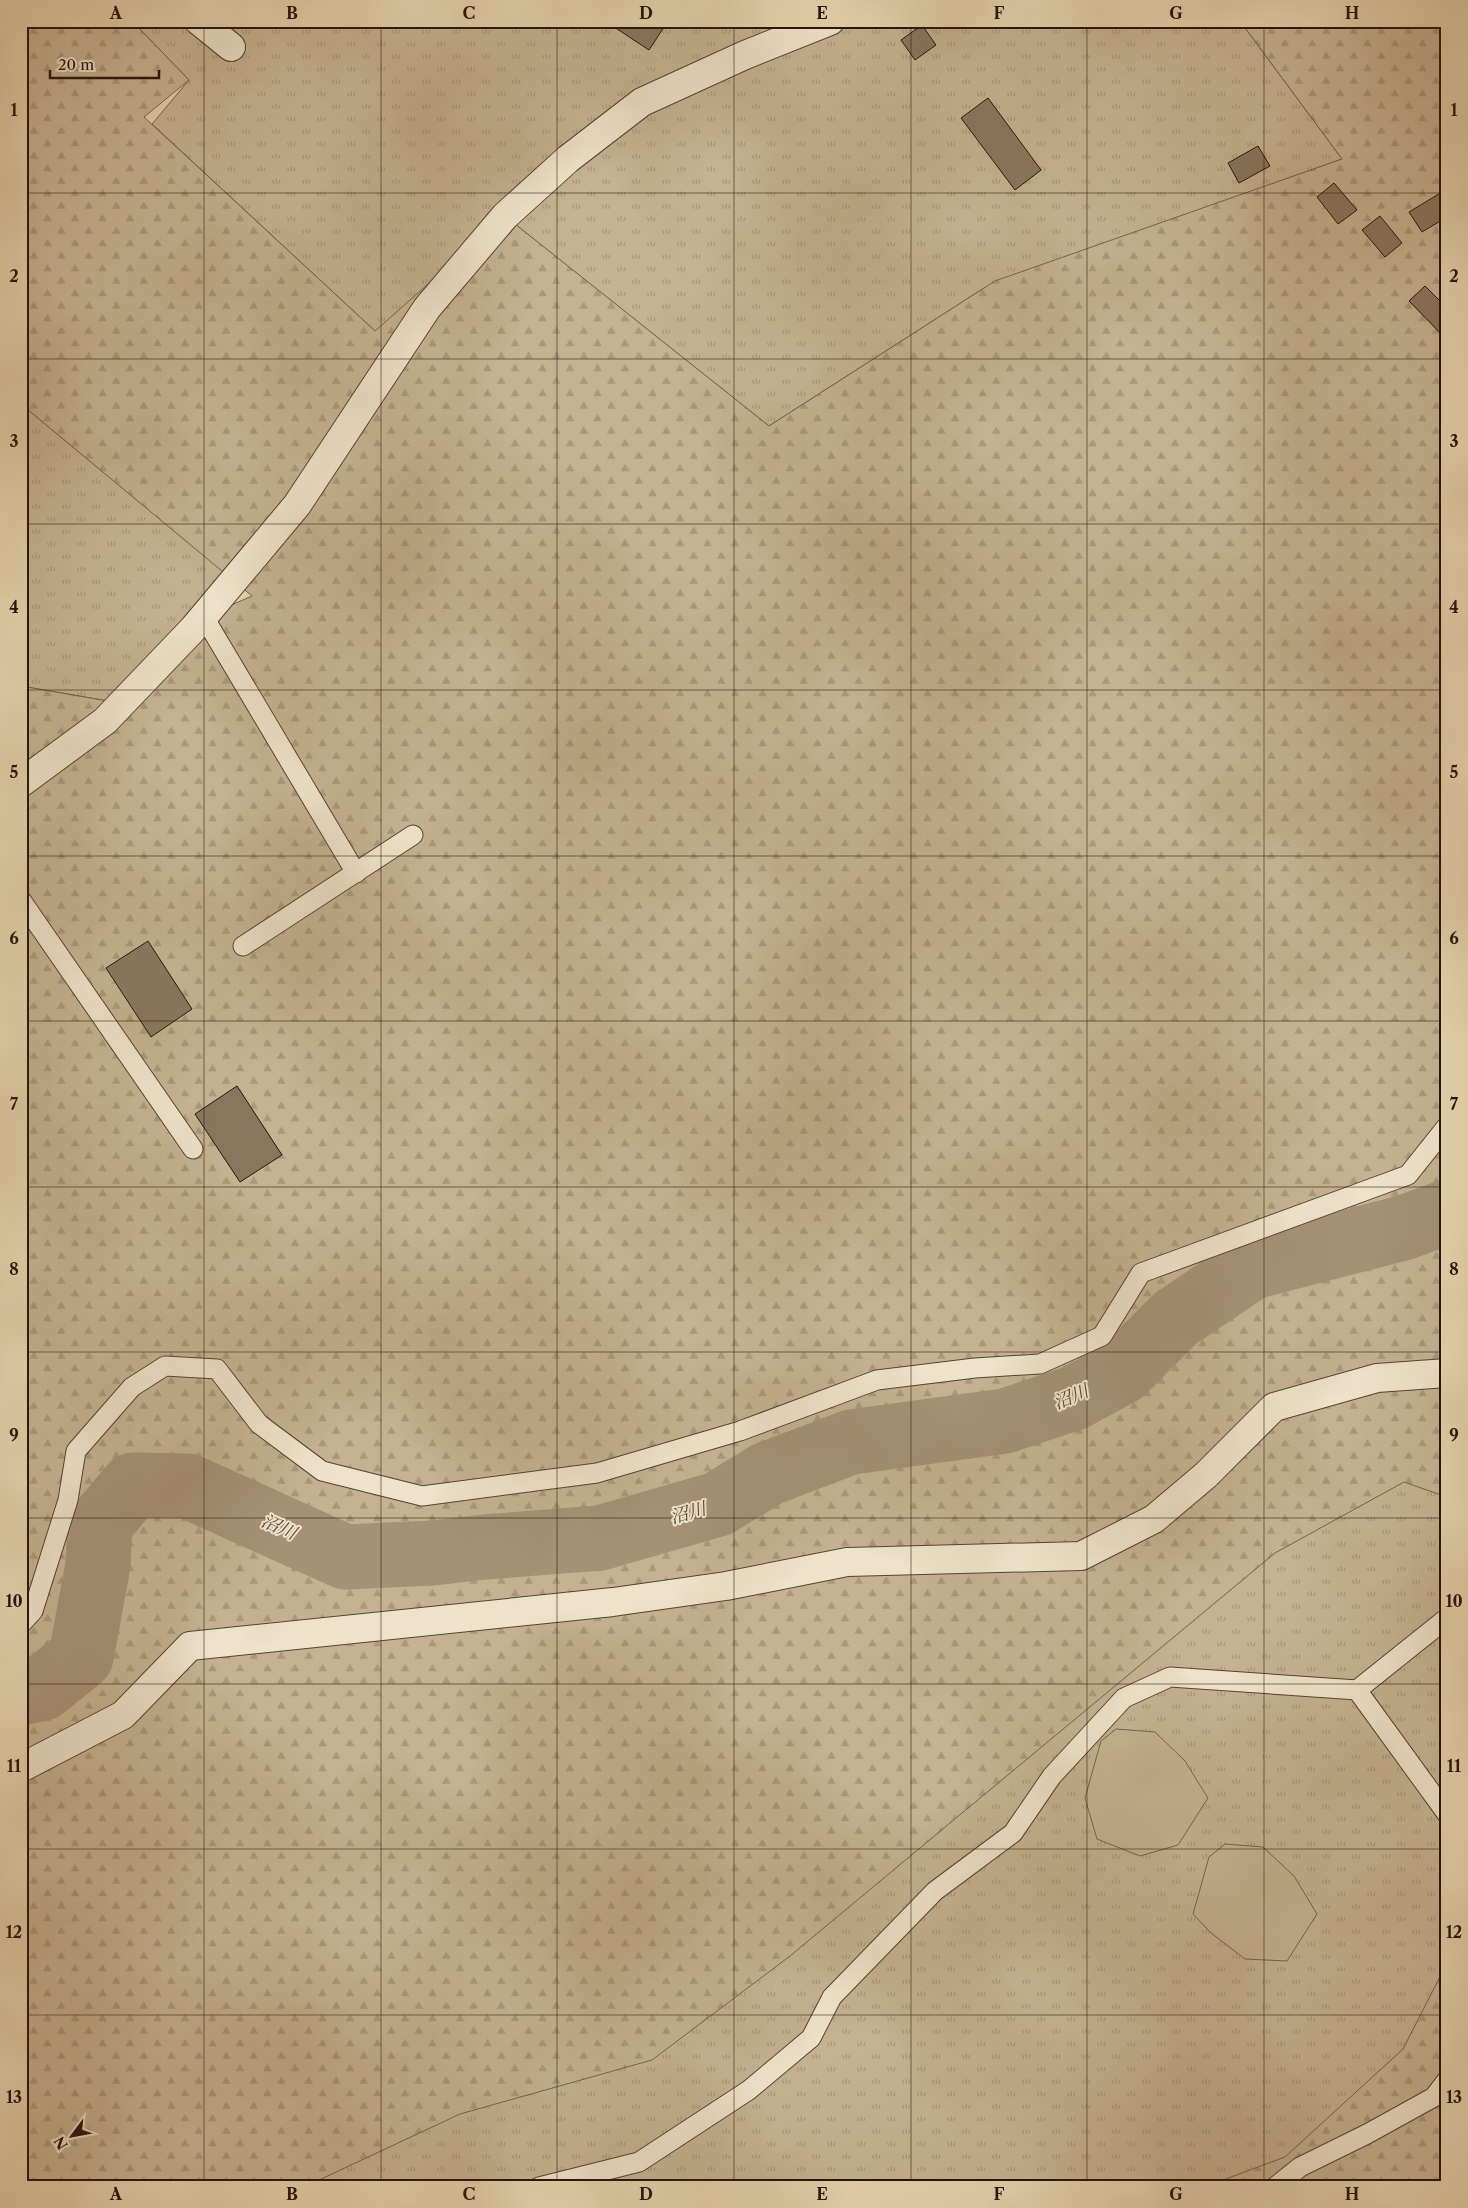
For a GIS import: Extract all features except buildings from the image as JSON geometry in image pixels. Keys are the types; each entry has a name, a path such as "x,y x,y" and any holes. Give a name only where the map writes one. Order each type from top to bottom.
{"street":[{"path":"199,21 231,47"},
{"path":"21,783 105,721 204,617 297,505 427,308 504,216 568,159 642,102 746,54 830,21"},
{"path":"21,1768 123,1715 190,1646 613,1602 726,1586 847,1562 1081,1556 1154,1519 1206,1475 1274,1407 1376,1378 1447,1373"}],"lane":[{"path":"204,617 356,873"},
{"path":"243,946 413,835"},
{"path":"21,900 193,1148"},
{"path":"21,1624 33,1611 68,1500 76,1451 132,1387 165,1366 217,1370 259,1424 322,1471 422,1496 597,1472 740,1431 877,1380 975,1368 1040,1364 1102,1336 1141,1273 1408,1175 1447,1126"},
{"path":"539,2187 639,2162 749,2090 811,2038 832,1997 935,1891 1013,1834 1052,1776 1124,1698 1170,1677 1357,1690 1447,1618"},
{"path":"1357,1690 1447,1814"},
{"path":"1275,2187 1300,2167 1367,2134 1434,2097 1447,2080"}],"green space":[{"path":"28,21 132,21 189,80 144,117 375,331 505,216 769,426 995,281 1342,159 1240,21 1447,21 1447,1497 1404,1482 1275,1553 790,1956 652,2060 460,2114 304,2187 21,2187 21,686 131,705 204,617 252,596 21,404 21,59"},
{"path":"132,21 1240,21 1342,159 984,288 769,426 521,229 375,331 152,124 189,80"},
{"path":"21,404 241,586 131,705 21,686"},
{"path":"1447,1458 1447,2187 139,2187 417,2012"},
{"path":"1116,1729 1155,1732 1185,1761 1208,1798 1178,1845 1140,1856 1097,1839 1085,1798 1101,1741"},
{"path":"1225,1844 1263,1847 1294,1876 1317,1914 1287,1961 1245,1959 1211,1933 1193,1914 1209,1857"},
{"path":"1447,1963 1447,2187 1204,2187 1285,2157 1403,2049"}],"waterway":[{"name":"沼川","path":"21,1693 43,1688 81,1657 98,1565 100,1524 133,1485 188,1486 345,1557 433,1553 600,1538 718,1504 767,1474 851,1442 1005,1421 1074,1398 1122,1372 1176,1318 1252,1267 1403,1228 1447,1212"}]}
